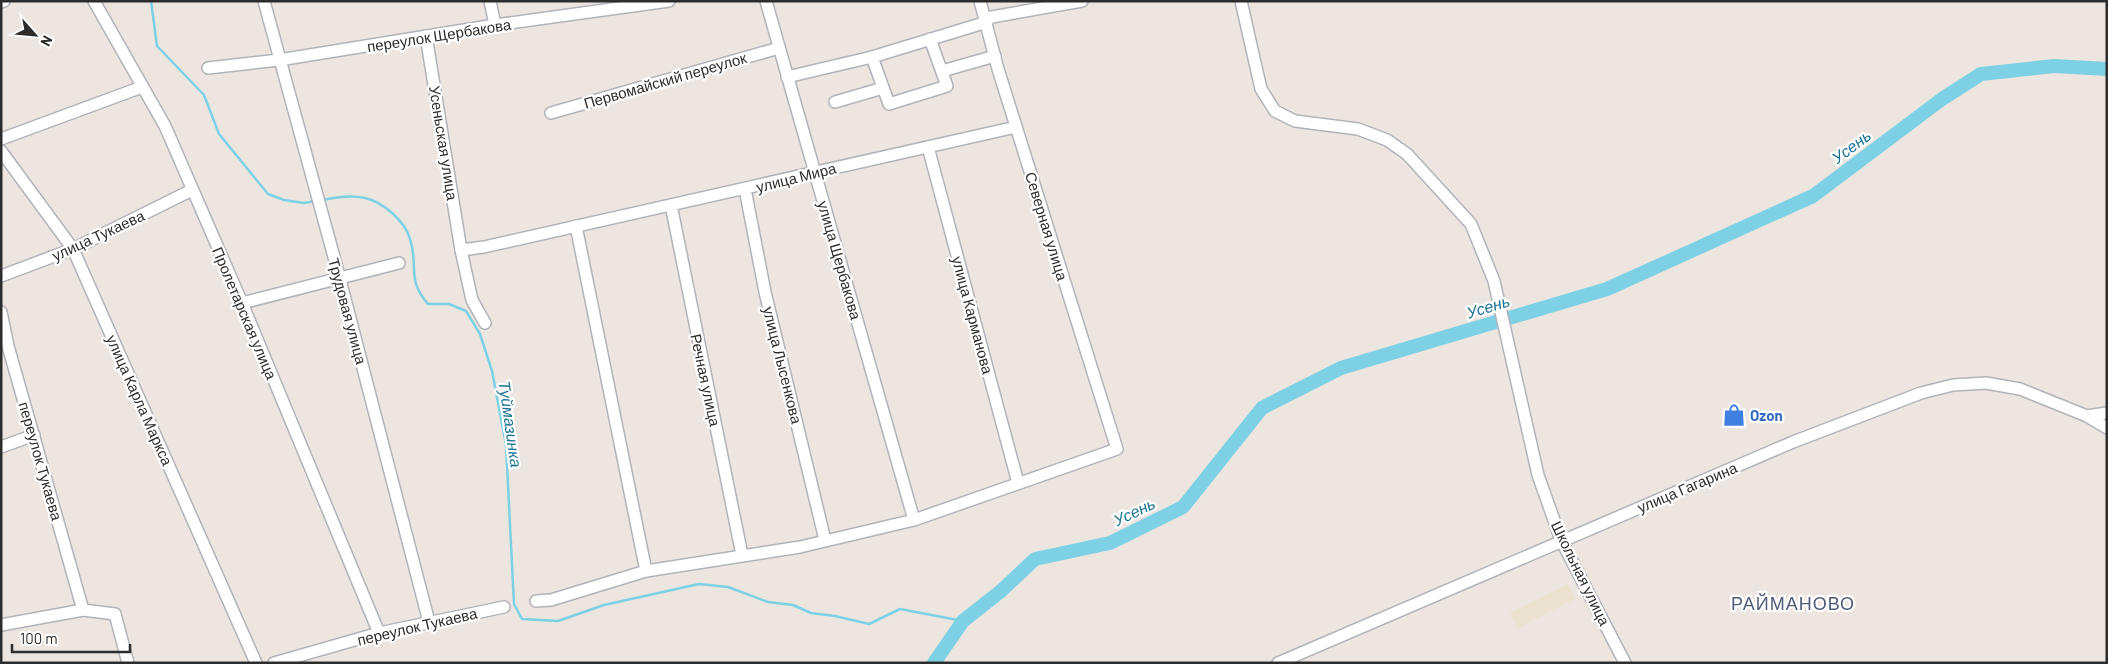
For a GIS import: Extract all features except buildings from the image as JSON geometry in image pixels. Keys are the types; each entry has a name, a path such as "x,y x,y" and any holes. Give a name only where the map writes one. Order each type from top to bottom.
{"street":[{"name":"Пролетарская улица","path":"94,1 166,126 379,632"},
{"name":"Трудовая улица","path":"264,1 340,278 428,622"},
{"path":"490,1 495,25"},
{"name":"переулок Щербакова","path":"208,68 279,60 495,25 669,1"},
{"name":"улица Щербакова","path":"766,1 914,520"},
{"name":"Северная улица","path":"980,1 987,20 995,56 1016,128 1117,449 1018,484"},
{"path":"787,77 872,56 987,20 1082,1"},
{"name":"Школьная улица","path":"1240,1 1261,89 1275,112 1295,121 1358,129 1387,140 1407,154 1471,224 1494,281 1538,475 1561,540 1625,663"},
{"name":"Усеньская улица","path":"426,36 461,250 472,300 484,323"},
{"path":"872,56 888,104 948,86 930,39"},
{"name":"Первомайский переулок","path":"551,113 779,48"},
{"path":"942,71 995,56"},
{"path":"1,139 142,87"},
{"path":"835,102 883,88"},
{"name":"улица Мира","path":"461,250 484,247 1016,128"},
{"name":"улица Карманова","path":"928,147 1018,484"},
{"name":"улица Карла Маркса","path":"1,151 73,249 256,663"},
{"name":"улица Лысенкова","path":"745,189 765,292 825,540"},
{"name":"улица Тукаева","path":"1,276 73,249 192,190"},
{"name":"Речная улица","path":"671,204 742,555"},
{"path":"576,226 646,571"},
{"path":"242,303 399,262"},
{"name":"переулок Тукаева","path":"1,312 8,346 83,610"},
{"name":"улица Гагарина","path":"1278,663 1793,442 1921,393 1953,385 1986,383 2020,389 2087,416 2107,428"},
{"path":"2087,416 2107,412"},
{"path":"1,447 34,435"},
{"path":"536,602 551,600 646,571 800,547 914,520 1018,484"},
{"name":"переулок Тукаева","path":"274,663 379,632 504,607"},
{"path":"1,625 83,610 115,614 128,663"}],"shaded area":[{"path":"1568,584 1575,599 1518,628 1510,613"}],"waterway":[{"name":"Туймазинка","path":"151,1 157,46 204,95 219,134 268,194 284,200 304,203 315,201"},
{"name":"Усень","path":"934,663 963,621 1001,591 1035,559 1110,543 1183,507 1262,408 1341,368 1607,289 1813,196 1942,99 1981,74 2054,66 2107,69"},
{"name":"Туймазинка","path":"323,200 344,197 365,198 372,200 392,213 403,226 410,239 414,257 415,280 421,295 428,304 449,304 466,311 480,334 492,371 506,445 514,604 522,619 558,621 604,605 699,584 728,587 768,602 793,605 811,613 835,616 869,624 900,609 963,621"}],"place":[{"name":"Ozon","path":"1734,415"}],"district":[{"name":"РАЙМАНОВО","path":"1793,603"}]}
